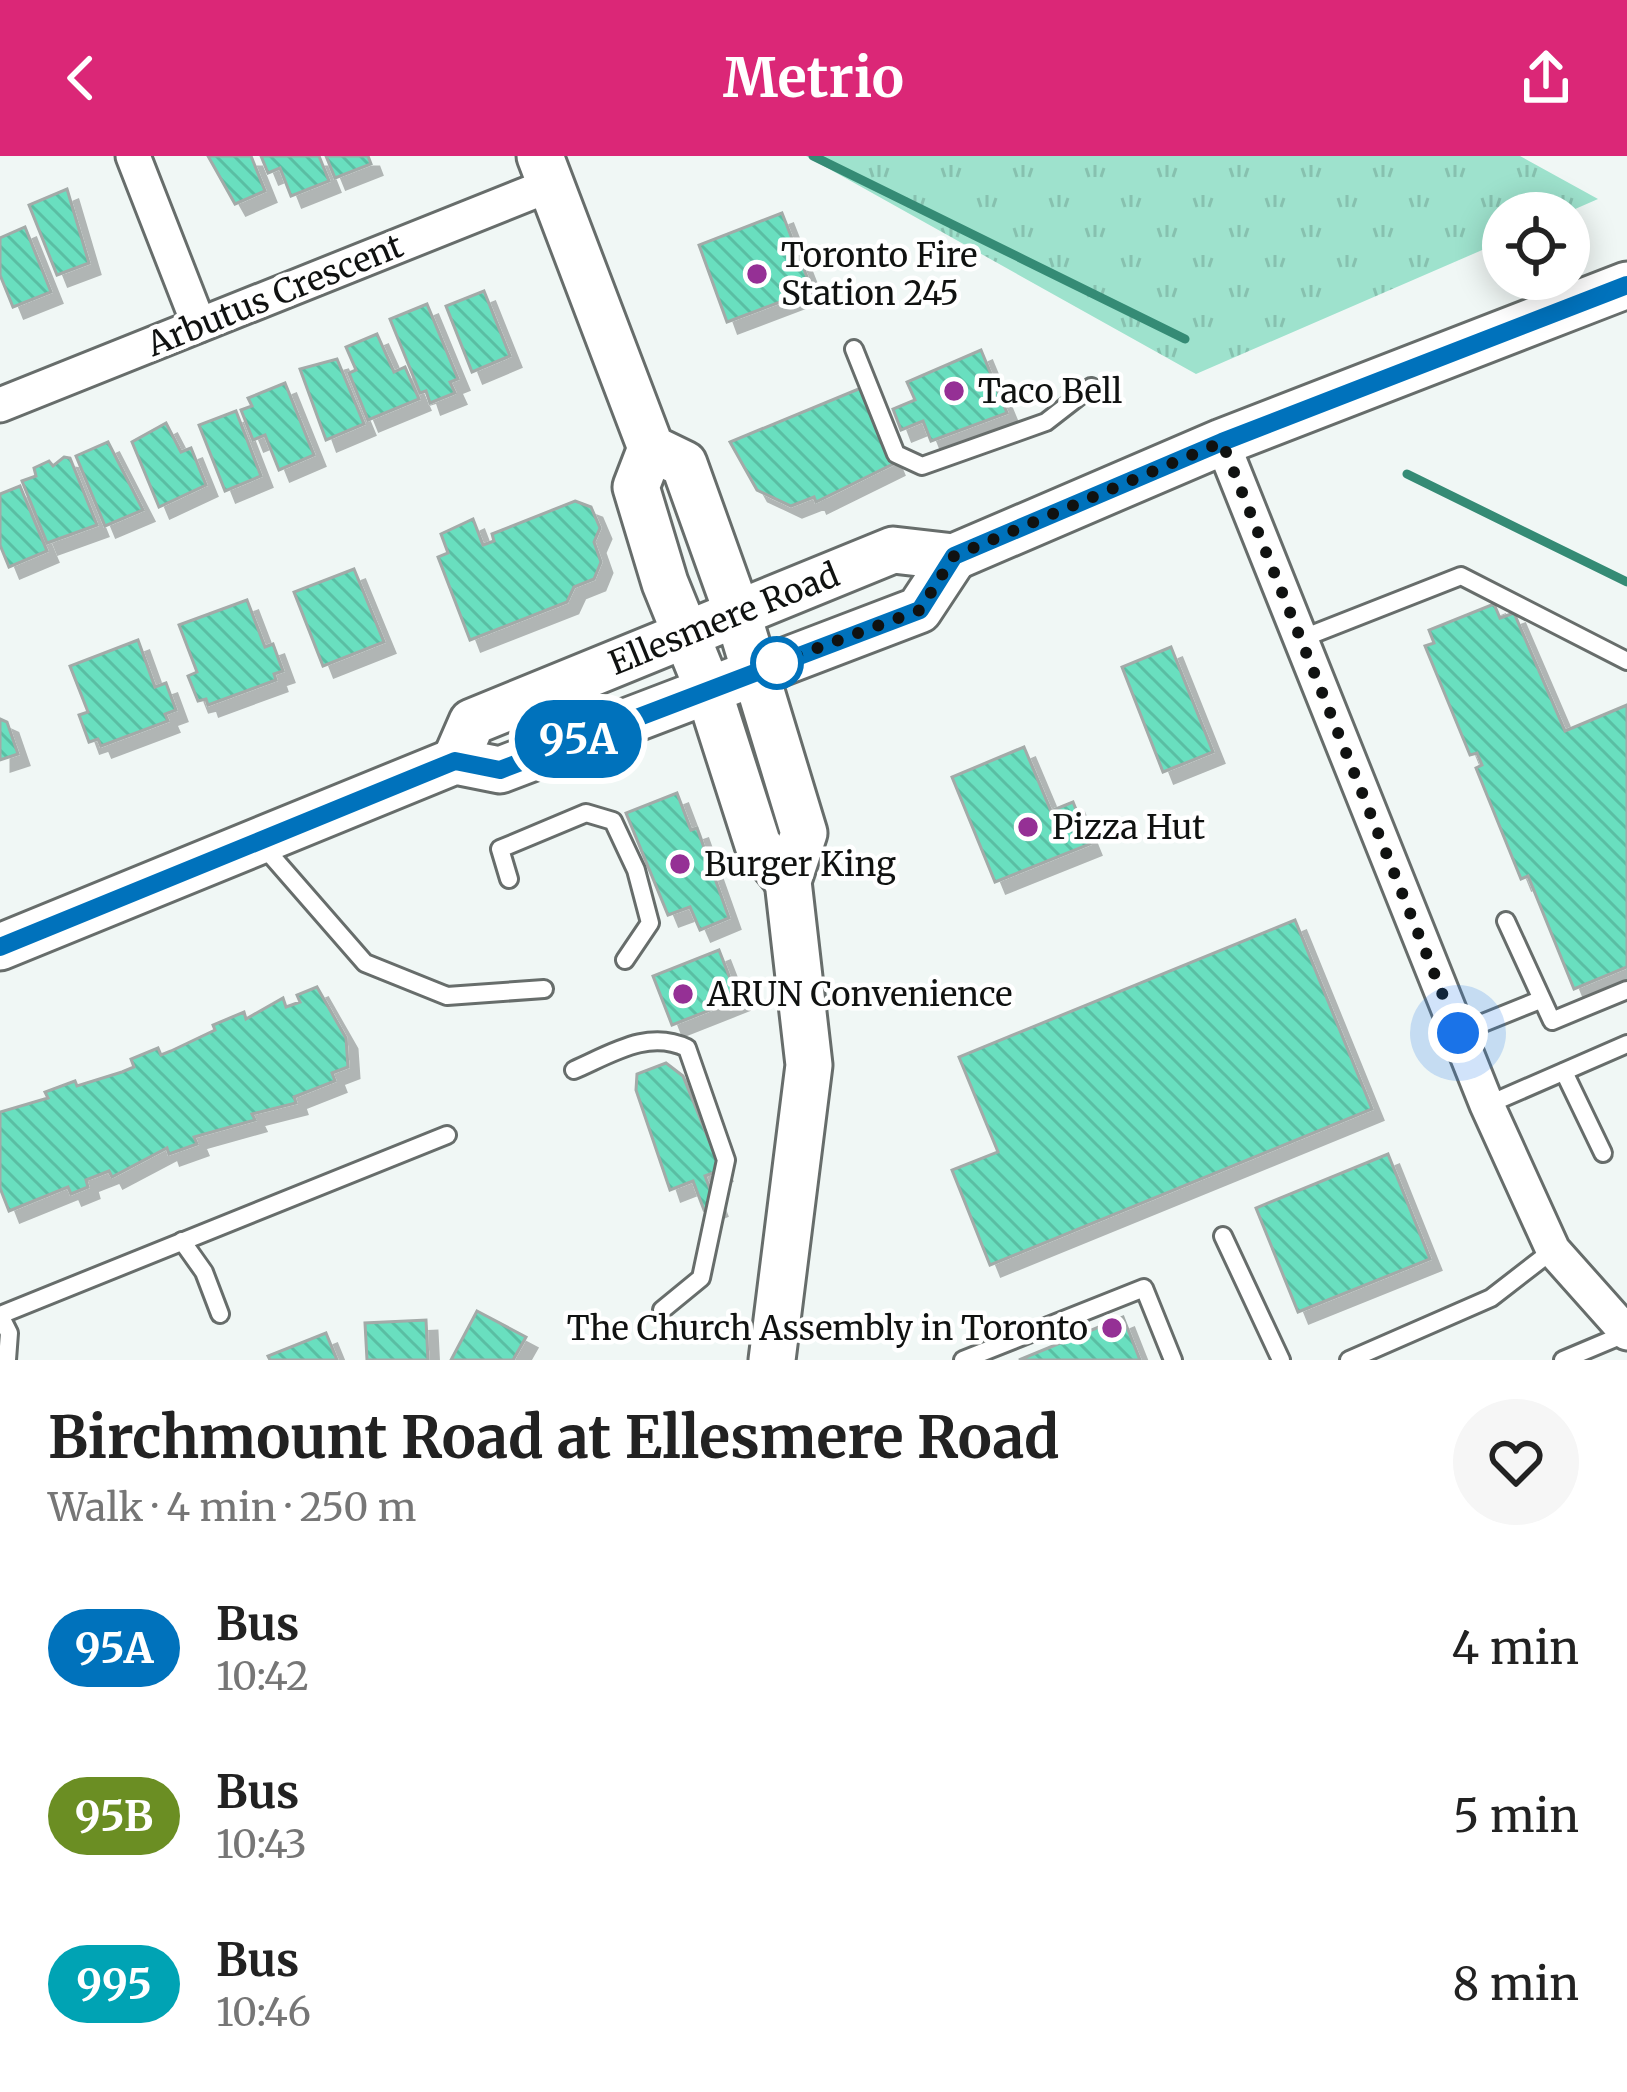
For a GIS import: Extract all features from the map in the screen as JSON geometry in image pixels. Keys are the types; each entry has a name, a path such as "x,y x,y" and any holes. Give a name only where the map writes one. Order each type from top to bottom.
{"main road":[{"path":"545,170 651,448 636,488 758,845 788,880"},
{"name":"Ellesmere Road","path":"455,761 472,722 737,612 893,550 954,556 1222,442 1627,285"},
{"path":"651,448 684,464 737,612 804,833 788,880 809,1065 772,1360"},
{"name":"Ellesmere Road","path":"0,947 455,761 500,770 920,610 954,556"}],"street":[{"path":"133,156 199,325"},
{"name":"Arbutus Crescent","path":"0,405 199,325 545,170"},
{"path":"1222,442 1297,640 1487,1105 1553,1250 1627,1333"}],"lane":[{"path":"854,349 896,454 922,466 1046,422 1091,387"},
{"path":"1297,640 1461,576 1627,661"},
{"path":"509,879 500,849 586,813 613,821 636,870 650,923 625,961"},
{"path":"259,840 365,963 448,996 544,989"},
{"path":"1506,921 1552,1022 1627,990"},
{"path":"1458,1033 1540,1000"},
{"path":"574,1070 642,1041 666,1038 687,1048 726,1160 701,1278 662,1310"},
{"path":"1487,1105 1627,1044"},
{"path":"1564,1072 1603,1153"},
{"path":"7,1360 9,1333 0,1315 447,1135"},
{"path":"1223,1236 1281,1360"},
{"path":"182,1241 203,1271 220,1314"},
{"path":"1349,1360 1491,1298 1553,1250"},
{"path":"963,1360 1144,1288 1173,1360"},
{"path":"1563,1360 1627,1333"}],"green space":[{"path":"806,156 1520,156 1585,192 1482,192 1482,250 1196,374"}],"building":[{"path":"208,156 251,156 265,191 235,204"},
{"path":"261,156 319,156 329,181 291,196 280,168 268,173"},
{"path":"326,156 368,156 371,164 335,178"},
{"path":"67,189 89,263 57,275 29,205"},
{"name":"Toronto Fire Station 245","path":"782,213 812,290 727,322 699,245"},
{"path":"25,227 51,292 13,307 0,275 0,238"},
{"path":"484,291 510,356 472,372 446,306"},
{"path":"427,304 458,379 450,382 455,393 430,403 426,391 420,393 390,319"},
{"path":"377,334 394,372 405,367 419,399 368,420 349,373 356,370 346,347"},
{"name":"Taco Bell","path":"981,350 1007,413 931,441 923,421 901,430 893,409 915,400 907,382"},
{"path":"337,359 364,424 326,440 300,369"},
{"path":"285,383 314,455 279,470 265,435 253,440 241,410 252,406 248,398"},
{"path":"861,388 893,464 816,502 814,497 791,506 757,490 730,442"},
{"path":"236,411 261,476 225,491 199,425"},
{"path":"166,423 181,452 191,448 206,485 159,507 132,442"},
{"path":"108,442 143,510 105,526 76,456"},
{"path":"70,458 97,525 47,543 22,481 36,476 34,468 49,461 53,466"},
{"path":"20,486 47,551 9,567 0,545 0,494"},
{"path":"575,501 591,507 600,528 594,542 601,562 594,579 574,587 567,602 470,640 438,557 448,553 441,534 473,519 483,545 494,541 492,534"},
{"path":"354,569 384,642 323,666 294,592"},
{"path":"247,600 265,647 273,644 283,671 274,674 276,680 208,705 206,699 198,701 188,676 197,672 179,625"},
{"path":"1494,604 1500,618 1514,613 1565,731 1627,705 1627,967 1574,989 1528,876 1521,879 1476,768 1482,765 1477,753 1470,755 1425,646 1434,643 1429,630"},
{"path":"138,640 155,687 166,683 176,710 165,714 168,721 101,746 98,739 89,742 79,715 88,712 70,666"},
{"path":"1171,647 1213,752 1163,772 1122,667"},
{"path":"0,719 7,722 18,754 0,760"},
{"name":"Pizza Hut","path":"1024,747 1051,811 1073,802 1090,844 995,882 952,777"},
{"name":"Burger King","path":"677,793 691,830 697,828 729,918 700,930 690,907 668,915 626,813"},
{"path":"1295,920 1372,1109 990,1265 952,1170 998,1152 959,1057"},
{"path":"719,950 738,999 672,1025 653,976"},
{"path":"317,987 346,1038 348,1067 332,1073 335,1081 294,1097 296,1103 252,1114 255,1120 194,1137 197,1144 169,1154 167,1148 112,1177 109,1171 86,1180 88,1187 71,1194 68,1187 9,1211 0,1188 0,1112 48,1098 45,1092 75,1081 77,1086 122,1072 134,1067 131,1059 158,1048 161,1055 171,1051 244,1012 246,1019 283,998 286,1007 300,1002 297,995"},
{"path":"666,1063 683,1076 721,1170 705,1176 716,1205 704,1210 693,1181 670,1190 636,1090 637,1074"},
{"path":"1388,1154 1430,1259 1298,1312 1256,1208"},
{"path":"477,1311 526,1337 513,1360 451,1360"},
{"name":"The Church Assembly in Toronto","path":"1123,1317 1140,1360 1019,1360 1070,1339"},
{"path":"426,1320 428,1360 367,1360 365,1323"},
{"path":"326,1333 337,1360 270,1360 268,1356"}],"waterway":[{"path":"813,156 1185,339"},
{"path":"1407,474 1627,582"}],"bus line":[{"name":"95A","path":"0,947 455,761 500,770 920,610 954,556 1222,442 1627,285"}],"place":[{"name":"Toronto Fire Station 245","path":"757,274"},
{"name":"Taco Bell","path":"954,391"},
{"name":"Pizza Hut","path":"1028,827"},
{"name":"Burger King","path":"680,864"},
{"name":"ARUN Convenience","path":"683,994"},
{"name":"The Church Assembly in Toronto","path":"1112,1328"}],"route":[{"path":"777,663 920,610 954,556 1222,442 1297,640 1458,1033"}]}
